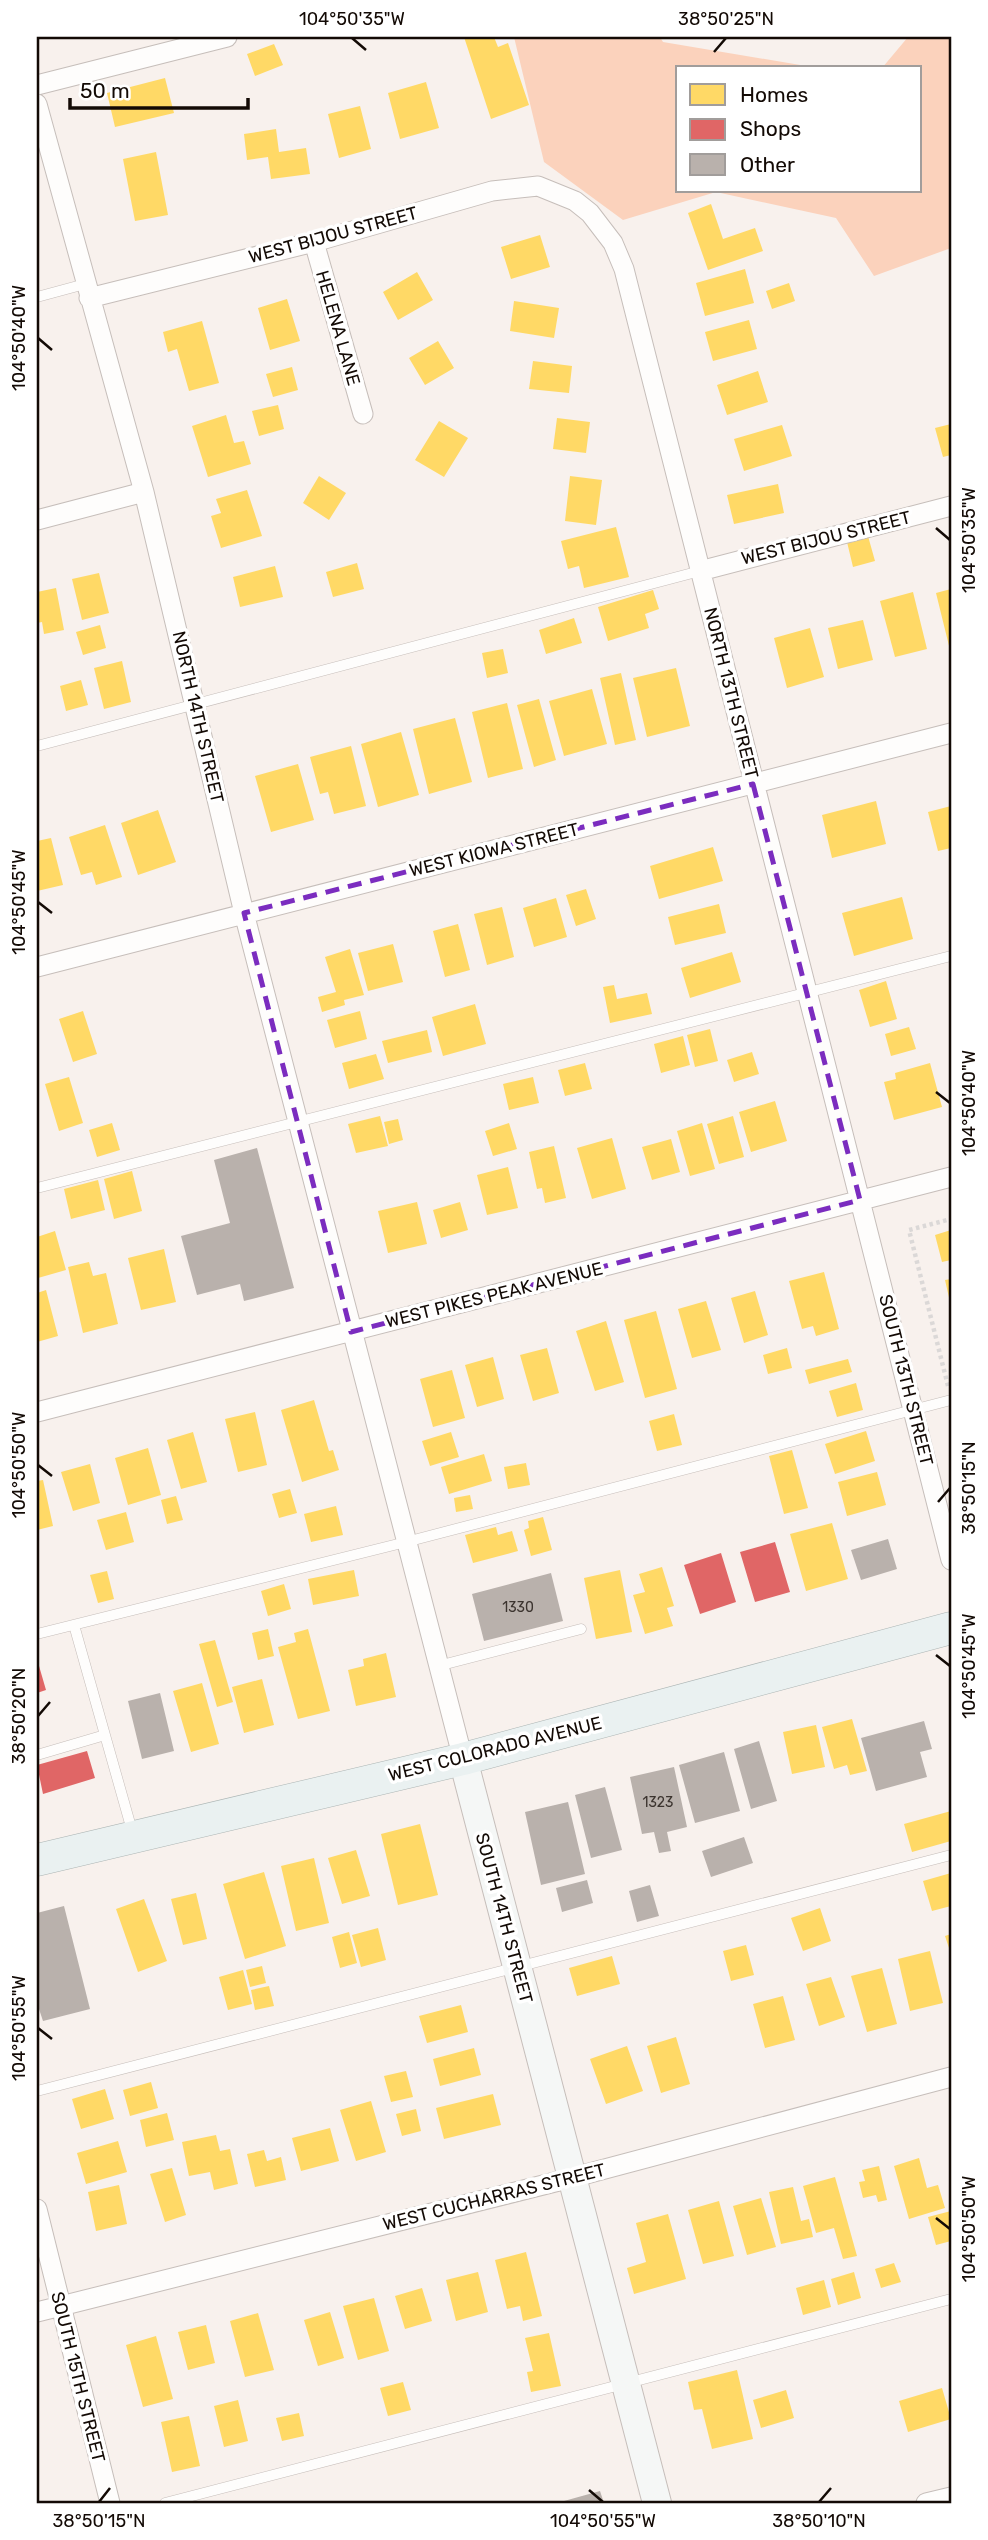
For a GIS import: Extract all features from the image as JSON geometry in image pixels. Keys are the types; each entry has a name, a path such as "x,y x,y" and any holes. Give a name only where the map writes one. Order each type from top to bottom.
{"main road":[{"name":"WEST COLORADO AVENUE","path":"37,1860 463,1759 951,1628"}],"street":[{"path":"37,85 227,37"},
{"name":"NORTH 14TH STREET","path":"37,104 144,492 244,913 351,1332"},
{"name":"WEST BIJOU STREET","path":"87,291 314,242 492,191 538,186 575,201"},
{"name":"NORTH 13TH STREET","path":"575,201 603,227 624,269 860,1200"},
{"name":"HELENA LANE","path":"314,242 363,414"},
{"path":"37,520 144,492"},
{"name":"WEST BIJOU STREET","path":"700,571 951,506"},
{"name":"WEST KIOWA STREET","path":"37,967 951,733"},
{"name":"WEST PIKES PEAK AVENUE","path":"37,1412 951,1177"},
{"name":"SOUTH 13TH STREET","path":"860,1200 951,1560"},
{"name":"SOUTH 14TH STREET","path":"351,1332 657,2503"},
{"name":"WEST CUCHARRAS STREET","path":"37,2312 571,2178 951,2077"},
{"name":"SOUTH 15TH STREET","path":"37,2209 110,2503"},
{"path":"926,2503 951,2497"}],"lane":[{"path":"37,297 87,291"},
{"path":"37,746 700,571"},
{"path":"37,1188 951,956"},
{"path":"37,1634 406,1542 951,1400"},
{"path":"74,1625 134,1837"},
{"path":"438,1666 581,1629"},
{"path":"37,1755 105,1735"},
{"path":"37,2091 951,1855"},
{"path":"165,2503 951,2299"}],"path":[{"path":"951,1219 909,1230 951,1400"}],"highlighted area":[{"path":"753,784 860,1200 351,1332 244,913"}],"shaded area":[{"path":"514,37 660,37 663,42 806,66 676,66 676,192 716,192 623,220 544,162"},
{"path":"908,37 951,37 951,248 874,276 836,218 716,192 922,192 922,66 884,66"}],"building: Homes":[{"path":"464,37 494,37 498,47 508,43 529,105 491,119"},
{"path":"274,44 283,65 255,76 247,54"},
{"path":"165,78 174,113 115,127 107,93"},
{"path":"426,82 439,128 400,139 388,93"},
{"path":"360,106 371,149 339,158 328,114"},
{"path":"276,129 279,152 306,148 310,174 271,179 268,157 247,160 244,134"},
{"path":"156,152 168,215 135,221 123,159"},
{"path":"711,204 723,239 755,228 763,251 708,270 688,213"},
{"path":"540,235 550,267 511,279 501,247"},
{"path":"745,269 754,303 705,316 696,283"},
{"path":"417,272 433,300 398,320 383,292"},
{"path":"789,283 795,301 772,309 766,291"},
{"path":"287,299 300,341 270,350 258,308"},
{"path":"514,301 559,308 554,338 510,331"},
{"path":"749,320 757,349 713,361 705,332"},
{"path":"202,321 219,383 189,391 177,349 168,352 163,332"},
{"path":"438,341 454,368 425,385 409,358"},
{"path":"533,361 572,366 569,393 529,389"},
{"path":"292,367 298,390 273,397 266,374"},
{"path":"758,371 768,402 727,415 717,385"},
{"path":"278,405 284,429 259,436 252,411"},
{"path":"226,415 234,443 244,441 251,464 208,477 192,426"},
{"path":"557,418 590,422 586,453 553,449"},
{"path":"439,421 468,438 444,477 415,460"},
{"path":"951,424 951,455 943,457 935,428"},
{"path":"782,425 792,456 744,471 734,439"},
{"path":"319,476 346,493 329,520 303,503"},
{"path":"570,476 602,480 596,525 565,521"},
{"path":"778,484 784,513 734,524 727,495"},
{"path":"247,490 262,536 221,548 211,516 221,513 216,499"},
{"path":"616,527 629,577 584,588 579,566 568,569 561,541"},
{"path":"868,536 875,561 853,567 847,542"},
{"path":"357,563 364,589 333,597 326,572"},
{"path":"275,566 283,597 240,607 233,577"},
{"path":"99,573 109,613 82,620 72,579"},
{"path":"56,588 64,630 44,634 42,622 37,623 37,592"},
{"path":"951,589 951,650 950,650 936,593"},
{"path":"653,590 659,609 645,614 649,628 608,641 598,607"},
{"path":"913,592 927,649 895,657 880,601"},
{"path":"574,618 582,643 546,654 539,630"},
{"path":"863,620 873,660 838,669 828,628"},
{"path":"100,625 106,648 83,655 76,632"},
{"path":"810,628 824,677 787,688 774,638"},
{"path":"503,649 508,673 487,678 482,653"},
{"path":"122,661 131,702 104,709 94,668"},
{"path":"676,668 690,726 647,737 633,678"},
{"path":"621,673 636,740 615,745 600,678"},
{"path":"81,680 88,705 66,711 60,686"},
{"path":"592,689 607,744 564,756 549,701"},
{"path":"539,699 556,760 534,767 517,705"},
{"path":"507,703 523,769 488,778 472,712"},
{"path":"455,718 472,782 429,794 413,729"},
{"path":"401,732 419,795 378,807 361,744"},
{"path":"351,746 366,806 334,814 328,792 320,794 310,757"},
{"path":"298,764 314,820 271,832 255,776"},
{"path":"876,801 886,844 832,858 822,815"},
{"path":"951,806 951,848 938,851 928,812"},
{"path":"158,810 176,862 138,875 121,823"},
{"path":"105,825 122,877 96,885 92,872 81,875 69,837"},
{"path":"51,838 63,885 37,891 37,841"},
{"path":"713,847 723,881 659,899 650,866"},
{"path":"586,889 596,919 576,926 566,895"},
{"path":"902,897 913,939 854,956 842,913"},
{"path":"556,898 567,937 534,947 523,908"},
{"path":"719,904 726,933 675,945 668,917"},
{"path":"502,907 514,957 487,965 474,914"},
{"path":"458,924 470,970 445,977 433,931"},
{"path":"393,944 403,982 368,991 358,953"},
{"path":"350,949 364,995 344,1000 345,1005 322,1012 318,997 336,992 325,957"},
{"path":"732,952 741,982 690,998 681,968"},
{"path":"886,981 897,1019 870,1027 859,990"},
{"path":"614,985 617,999 647,993 652,1014 610,1023 603,987"},
{"path":"475,1004 486,1044 443,1056 432,1017"},
{"path":"83,1011 97,1054 73,1062 59,1019"},
{"path":"360,1011 367,1039 335,1048 327,1020"},
{"path":"909,1027 916,1049 891,1056 885,1034"},
{"path":"710,1029 718,1061 695,1067 687,1035"},
{"path":"427,1030 432,1052 388,1063 382,1041"},
{"path":"683,1036 690,1065 661,1073 654,1044"},
{"path":"752,1052 759,1074 734,1082 727,1060"},
{"path":"376,1054 384,1079 349,1089 342,1063"},
{"path":"585,1063 592,1089 565,1096 558,1070"},
{"path":"930,1063 942,1107 894,1120 884,1082 896,1079 895,1073"},
{"path":"69,1077 83,1123 59,1131 45,1084"},
{"path":"533,1077 539,1103 509,1110 503,1084"},
{"path":"775,1101 787,1141 751,1152 739,1112"},
{"path":"380,1116 388,1146 356,1153 348,1124"},
{"path":"733,1116 744,1157 719,1164 707,1124"},
{"path":"398,1119 403,1140 389,1144 384,1122"},
{"path":"112,1123 120,1150 97,1157 89,1130"},
{"path":"509,1123 517,1149 493,1156 485,1131"},
{"path":"702,1123 715,1169 690,1176 677,1131"},
{"path":"612,1138 626,1189 592,1199 577,1148"},
{"path":"671,1139 680,1172 652,1180 642,1147"},
{"path":"554,1146 566,1198 545,1203 542,1188 537,1189 529,1152"},
{"path":"508,1167 518,1208 487,1215 477,1175"},
{"path":"132,1171 142,1211 114,1219 104,1179"},
{"path":"98,1180 105,1210 71,1219 64,1189"},
{"path":"417,1202 427,1244 388,1253 378,1211"},
{"path":"460,1202 468,1230 441,1238 433,1210"},
{"path":"951,1230 951,1260 942,1262 935,1235"},
{"path":"55,1231 66,1270 38,1278 37,1237"},
{"path":"164,1249 176,1302 141,1310 128,1258"},
{"path":"89,1262 93,1276 106,1273 118,1324 83,1333 68,1267"},
{"path":"824,1272 839,1329 816,1336 813,1326 802,1329 789,1281"},
{"path":"951,1279 951,1302 950,1302 945,1280"},
{"path":"46,1290 58,1336 37,1342 37,1293"},
{"path":"755,1291 768,1335 744,1343 731,1298"},
{"path":"706,1301 721,1350 692,1358 678,1309"},
{"path":"656,1311 677,1389 645,1398 624,1320"},
{"path":"606,1321 624,1382 595,1391 576,1331"},
{"path":"547,1348 559,1393 533,1401 520,1355"},
{"path":"787,1348 792,1368 768,1374 763,1355"},
{"path":"493,1357 504,1399 477,1407 465,1365"},
{"path":"848,1359 852,1372 809,1384 805,1370"},
{"path":"452,1370 465,1418 433,1427 420,1379"},
{"path":"856,1383 863,1410 837,1417 829,1391"},
{"path":"314,1400 329,1451 333,1450 339,1470 302,1482 281,1410"},
{"path":"255,1412 267,1465 238,1472 225,1419"},
{"path":"674,1414 682,1445 657,1451 649,1421"},
{"path":"866,1431 875,1461 835,1474 825,1444"},
{"path":"193,1432 207,1482 181,1489 167,1440"},
{"path":"451,1432 459,1457 430,1466 422,1441"},
{"path":"148,1448 161,1495 128,1505 115,1458"},
{"path":"792,1450 808,1508 784,1514 769,1456"},
{"path":"484,1454 492,1481 449,1494 441,1467"},
{"path":"526,1463 530,1485 508,1489 504,1467"},
{"path":"90,1464 100,1503 73,1511 61,1472"},
{"path":"877,1472 886,1505 847,1516 838,1482"},
{"path":"43,1480 53,1526 37,1530 37,1481"},
{"path":"290,1489 297,1513 279,1518 272,1494"},
{"path":"470,1495 473,1509 456,1512 454,1498"},
{"path":"176,1496 183,1520 167,1524 161,1500"},
{"path":"336,1506 343,1535 311,1542 304,1514"},
{"path":"126,1512 134,1542 106,1550 97,1520"},
{"path":"543,1517 552,1550 531,1556 524,1530 529,1528 528,1521"},
{"path":"832,1523 848,1579 806,1591 790,1534"},
{"path":"496,1527 498,1535 512,1531 518,1551 473,1563 465,1535"},
{"path":"662,1567 674,1606 667,1608 673,1626 645,1634 633,1595 645,1592 639,1574"},
{"path":"354,1570 359,1596 313,1605 308,1579"},
{"path":"620,1570 632,1632 596,1639 584,1578"},
{"path":"107,1571 114,1599 98,1603 90,1575"},
{"path":"284,1584 291,1609 268,1616 261,1591"},
{"path":"268,1629 274,1656 258,1660 252,1633"},
{"path":"308,1629 330,1711 298,1719 278,1647 296,1642 294,1633"},
{"path":"215,1640 233,1702 217,1707 199,1644"},
{"path":"386,1653 396,1697 356,1706 348,1670 364,1666 363,1659"},
{"path":"262,1679 274,1725 244,1733 232,1687"},
{"path":"202,1683 219,1744 191,1752 173,1691"},
{"path":"852,1719 867,1771 850,1775 847,1765 834,1769 822,1727"},
{"path":"816,1725 825,1767 792,1774 783,1732"},
{"path":"951,1811 951,1841 912,1852 904,1824"},
{"path":"420,1824 438,1895 398,1905 381,1834"},
{"path":"356,1850 370,1896 342,1904 328,1858"},
{"path":"314,1858 329,1923 296,1931 281,1866"},
{"path":"264,1872 286,1946 245,1959 223,1884"},
{"path":"951,1873 951,1906 932,1911 923,1881"},
{"path":"196,1893 207,1939 183,1945 171,1899"},
{"path":"144,1899 167,1961 138,1972 116,1909"},
{"path":"820,1908 831,1941 803,1951 791,1918"},
{"path":"378,1928 386,1960 361,1967 352,1935"},
{"path":"349,1932 357,1963 340,1968 332,1937"},
{"path":"951,1934 951,1954 945,1936"},
{"path":"746,1945 754,1975 731,1981 723,1951"},
{"path":"930,1951 943,2003 910,2011 898,1959"},
{"path":"612,1956 620,1984 577,1996 569,1968"},
{"path":"262,1966 266,1983 250,1987 246,1970"},
{"path":"882,1968 897,2024 867,2032 851,1976"},
{"path":"243,1970 252,2004 228,2010 219,1977"},
{"path":"831,1977 845,2017 819,2026 806,1984"},
{"path":"269,1986 274,2006 255,2010 251,1990"},
{"path":"783,1996 795,2040 765,2048 753,2004"},
{"path":"461,2005 468,2032 427,2043 419,2016"},
{"path":"676,2037 690,2084 661,2093 647,2046"},
{"path":"627,2046 643,2091 606,2104 590,2059"},
{"path":"474,2048 481,2075 440,2086 433,2059"},
{"path":"406,2071 413,2097 391,2102 384,2076"},
{"path":"151,2082 158,2108 130,2116 123,2090"},
{"path":"105,2089 114,2119 81,2129 72,2099"},
{"path":"493,2094 501,2125 444,2139 436,2108"},
{"path":"371,2101 386,2152 356,2161 340,2110"},
{"path":"416,2109 421,2131 402,2136 396,2114"},
{"path":"167,2113 174,2140 146,2147 140,2120"},
{"path":"330,2128 339,2161 301,2171 292,2138"},
{"path":"216,2135 220,2151 230,2149 238,2184 214,2190 210,2172 189,2176 182,2142"},
{"path":"118,2141 127,2172 86,2184 77,2153"},
{"path":"264,2150 267,2161 281,2157 286,2180 255,2187 247,2154"},
{"path":"919,2158 927,2188 938,2185 945,2208 909,2219 894,2166"},
{"path":"879,2166 887,2200 878,2202 876,2195 863,2198 859,2182 865,2181 862,2170"},
{"path":"172,2168 186,2215 165,2222 150,2174"},
{"path":"835,2177 857,2256 843,2259 834,2228 816,2233 803,2186"},
{"path":"119,2185 127,2224 96,2231 88,2192"},
{"path":"793,2187 801,2221 809,2219 813,2237 781,2244 769,2192"},
{"path":"761,2198 776,2247 747,2255 733,2206"},
{"path":"719,2201 734,2256 703,2264 688,2210"},
{"path":"951,2211 951,2241 936,2245 928,2217"},
{"path":"668,2214 686,2279 634,2294 627,2268 646,2262 636,2223"},
{"path":"526,2252 542,2316 523,2321 520,2306 507,2309 495,2260"},
{"path":"894,2263 901,2282 881,2288 875,2269"},
{"path":"478,2272 488,2312 456,2321 446,2280"},
{"path":"854,2272 861,2298 838,2305 831,2279"},
{"path":"824,2280 831,2307 803,2315 796,2288"},
{"path":"422,2288 432,2321 405,2329 395,2296"},
{"path":"374,2298 389,2351 358,2360 343,2306"},
{"path":"330,2312 344,2358 318,2366 304,2320"},
{"path":"258,2313 274,2370 245,2377 230,2321"},
{"path":"206,2325 215,2363 188,2370 178,2332"},
{"path":"549,2333 561,2386 531,2392 527,2372 533,2371 525,2338"},
{"path":"156,2336 173,2399 143,2407 126,2345"},
{"path":"737,2370 753,2439 712,2449 702,2409 694,2410 688,2382"},
{"path":"403,2382 411,2410 388,2416 380,2388"},
{"path":"942,2388 951,2419 908,2432 899,2401"},
{"path":"786,2390 794,2418 761,2428 753,2400"},
{"path":"238,2400 248,2441 224,2447 214,2406"},
{"path":"299,2413 304,2436 282,2441 276,2418"},
{"path":"189,2416 200,2466 172,2472 161,2422"}],"building: Shops":[{"path":"775,1542 790,1592 755,1602 740,1552"},
{"path":"721,1553 736,1602 700,1614 684,1565"},
{"path":"37,1659 46,1690 37,1693"},
{"path":"87,1751 95,1778 43,1794 37,1765"}],"building: Other":[{"path":"257,1148 294,1288 244,1301 240,1284 197,1295 181,1236 230,1223 214,1160"},
{"path":"888,1539 897,1569 861,1580 851,1550"},
{"path":"551,1573 563,1621 484,1641 472,1594"},
{"path":"160,1693 174,1751 142,1759 128,1701"},
{"path":"924,1721 932,1749 920,1752 927,1777 876,1791 861,1738"},
{"path":"759,1741 777,1801 751,1809 734,1749"},
{"path":"724,1752 740,1811 695,1823 679,1765"},
{"path":"674,1767 687,1827 667,1832 671,1851 659,1853 654,1832 642,1834 630,1777"},
{"path":"605,1787 622,1850 591,1858 575,1795"},
{"path":"568,1802 585,1874 541,1885 525,1812"},
{"path":"744,1837 753,1863 711,1877 702,1851"},
{"path":"587,1880 593,1903 562,1912 556,1888"},
{"path":"650,1885 659,1916 637,1922 629,1891"},
{"path":"64,1906 90,2009 43,2021 37,2003 37,1913"},
{"path":"600,2491 604,2503 564,2501"}]}
